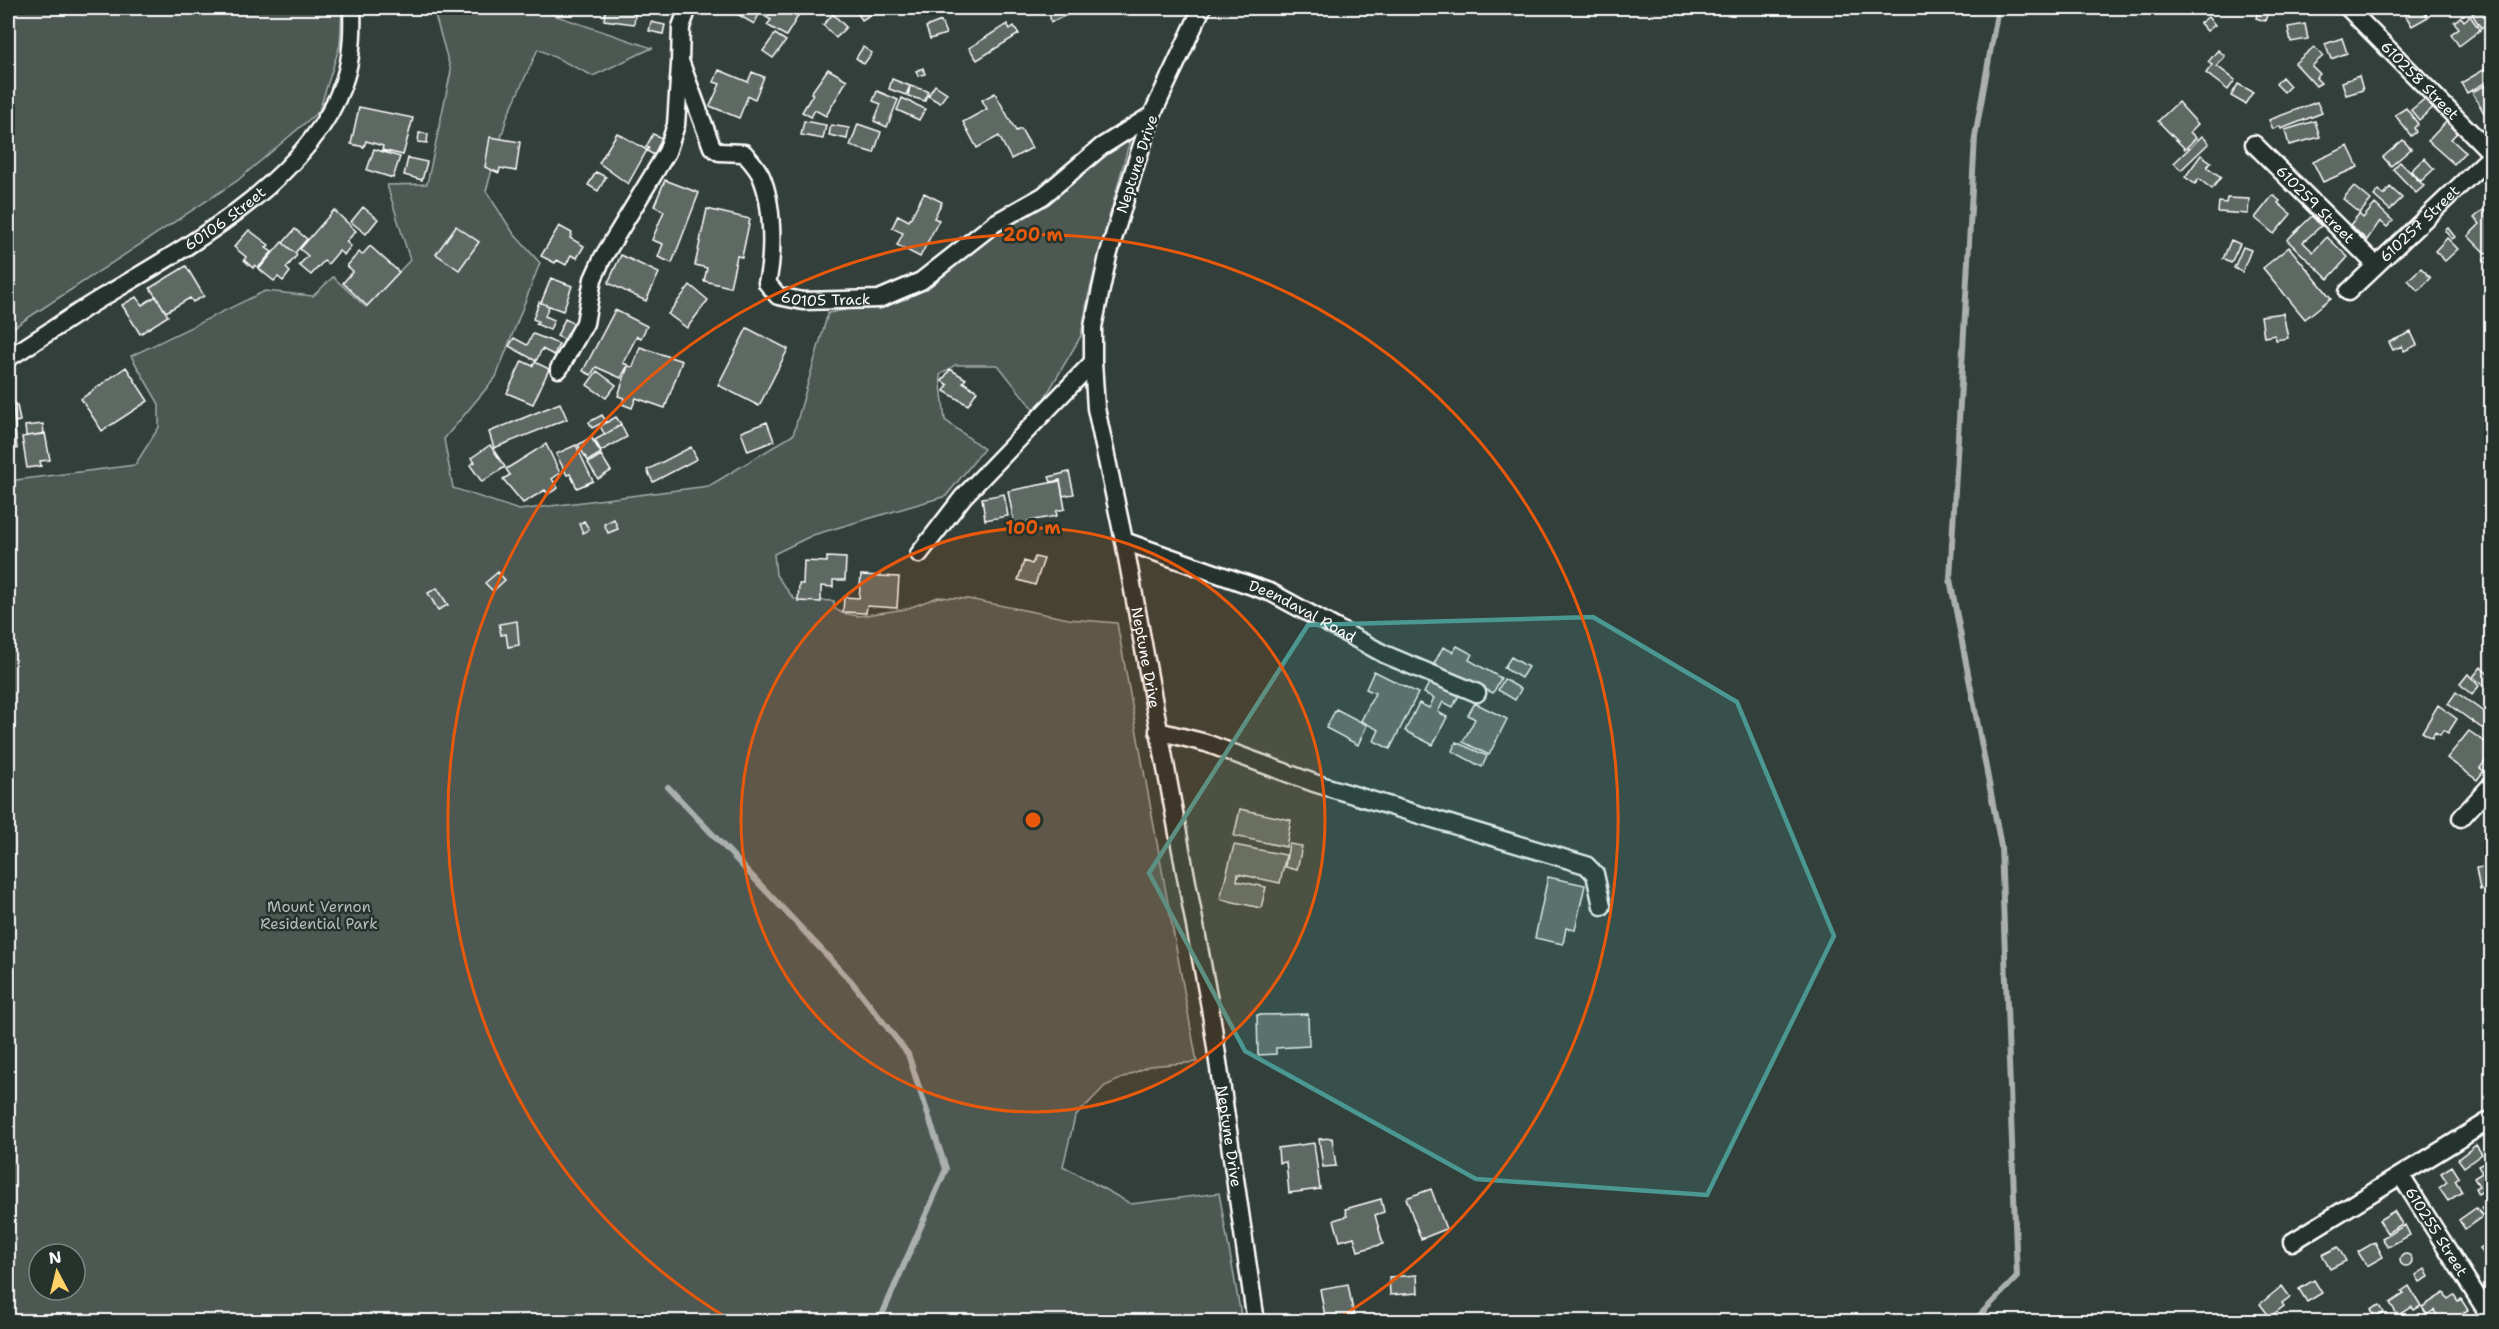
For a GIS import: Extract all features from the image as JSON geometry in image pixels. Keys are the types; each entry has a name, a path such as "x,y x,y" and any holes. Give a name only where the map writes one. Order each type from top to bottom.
{"street":[{"name":"60106 Street","path":"8,358 200,237 261,192 300,156 344,83 351,52 352,8"},
{"name":"60105 Track","path":"688,8 681,27 680,61 712,147 719,152 744,153 761,174 769,199 771,269 767,283 778,296 803,302 879,299 921,281 995,223 1043,196 1101,147 1152,115"},
{"name":"Neptune Drive","path":"1202,8 1152,115 1108,256 1093,327 1093,362 1096,408 1124,541 1210,1007 1256,1322"},
{"name":"610258 Street","path":"2348,8 2492,154"},
{"path":"559,369 585,323 593,279 602,259 667,152 676,125 680,61"},
{"name":"610259 Street","path":"2254,144 2375,264"},
{"name":"610257 Street","path":"2348,292 2492,154"},
{"path":"919,554 963,497 1093,362"},
{"name":"Deendaval Road","path":"1124,541 1272,593 1384,654 1477,693"},
{"path":"1158,731 1206,743 1314,783 1586,866 1595,874 1602,906"},
{"path":"2461,818 2492,784"},
{"name":"610255 Street","path":"2292,1242 2492,1119"},
{"name":"610255 Street","path":"2401,1176 2492,1320"}],"highlighted area":[{"path":"1593,617 1737,702 1834,936 1707,1195 1476,1179 1245,1051 1149,873 1308,625"}],"green space":[{"path":"8,8 342,8 340,45 319,111 237,181 8,331"},
{"name":"Mount Vernon Residential Park","path":"433,8 533,8 652,48 593,76 538,49 507,117 486,191 514,234 540,263 496,377 444,439 453,488 519,510 709,486 793,435 828,313 907,299 1001,226 1131,136 1088,297 1081,336 1036,413 998,365 955,365 940,375 945,420 984,449 946,496 813,535 774,554 776,575 794,599 834,601 834,608 842,613 859,616 906,609 938,597 968,599 1069,619 1117,623 1197,1062 1149,1066 1105,1086 1075,1117 1063,1166 1131,1204 1219,1193 1242,1321 8,1321 8,481 135,465 159,427 159,404 131,356 265,291 313,296 333,277 366,307 410,260 387,185 427,184 451,71"}],"building":[{"path":"606,8 636,8 634,24 604,20"},
{"path":"740,8 803,8 786,36 767,25 771,20 760,13 754,24 737,14"},
{"path":"854,8 882,8 862,20"},
{"path":"925,8 937,8 933,14"},
{"path":"937,8 951,8 944,15"},
{"path":"1048,8 1083,8 1051,22"},
{"path":"2414,8 2422,8 2428,17 2412,26 2404,13"},
{"path":"2481,8 2492,8 2492,21 2481,28 2472,14"},
{"path":"2259,9 2268,12 2265,21 2256,18"},
{"path":"833,14 846,27 836,38 823,25"},
{"path":"2470,16 2480,30 2459,46 2451,34 2459,28 2454,22 2461,17 2464,21"},
{"path":"2208,17 2215,25 2207,31 2200,23"},
{"path":"941,21 946,34 930,39 926,27"},
{"path":"651,22 665,25 663,34 649,31"},
{"path":"1007,24 1010,29 1014,26 1019,34 977,60 969,48"},
{"path":"2305,24 2308,39 2291,42 2288,27"},
{"path":"775,34 786,41 773,58 763,51"},
{"path":"2342,38 2347,53 2331,59 2325,44"},
{"path":"863,47 872,53 864,64 856,58"},
{"path":"2314,47 2323,56 2312,66 2320,74 2316,78 2321,83 2316,86 2295,63"},
{"path":"2218,50 2225,56 2217,66 2235,80 2228,90 2206,73 2212,65 2208,62"},
{"path":"2492,65 2492,79 2467,93 2461,83"},
{"path":"923,68 925,74 918,76 916,71"},
{"path":"828,69 847,80 826,116 815,110 811,117 802,112 813,94 811,93"},
{"path":"719,70 748,82 752,72 764,77 755,99 748,96 739,118 710,106 720,84 714,82"},
{"path":"2359,76 2363,90 2346,95 2342,82"},
{"path":"2282,77 2290,86 2284,92 2276,84"},
{"path":"892,79 910,86 906,95 889,89"},
{"path":"2492,82 2492,109 2484,113 2472,92"},
{"path":"2238,84 2253,92 2245,104 2231,96"},
{"path":"935,85 947,93 940,103 928,96"},
{"path":"910,86 928,91 925,101 908,96"},
{"path":"877,91 898,100 887,127 874,121 881,104 873,101"},
{"path":"995,93 1016,131 1021,129 1032,148 1011,159 999,136 977,148 963,122 987,109 982,100"},
{"path":"2427,97 2435,106 2419,120 2411,110"},
{"path":"902,98 925,109 919,120 897,110"},
{"path":"2178,102 2198,124 2190,132 2196,138 2185,149 2158,121"},
{"path":"2317,102 2322,113 2281,129 2280,126 2273,129 2269,120"},
{"path":"359,107 413,118 403,155 382,150 383,146 366,141 364,147 351,144"},
{"path":"2406,108 2418,124 2414,128 2416,132 2411,136 2395,115"},
{"path":"804,121 826,125 823,139 801,135"},
{"path":"2315,121 2320,137 2289,145 2285,130"},
{"path":"2446,122 2458,132 2451,139 2465,152 2454,164 2428,141"},
{"path":"858,124 881,132 874,153 850,146"},
{"path":"831,125 849,128 847,139 829,135"},
{"path":"419,133 428,134 427,143 418,142"},
{"path":"617,133 647,150 628,184 599,163"},
{"path":"653,134 662,138 654,155 647,151 649,148 646,147"},
{"path":"2202,136 2209,143 2181,170 2174,163"},
{"path":"490,137 520,142 516,171 500,168 499,173 485,167"},
{"path":"2403,140 2411,149 2391,166 2383,157"},
{"path":"2348,146 2358,167 2323,182 2313,162"},
{"path":"374,149 400,157 393,178 367,170"},
{"path":"2201,155 2211,162 2207,167 2221,177 2212,189 2199,179 2195,184 2185,177"},
{"path":"408,158 427,162 422,180 404,175"},
{"path":"2424,158 2434,169 2421,181 2411,171"},
{"path":"2400,162 2424,186 2416,193 2393,169"},
{"path":"596,172 606,177 598,191 588,185"},
{"path":"665,180 699,193 672,263 658,257 663,244 652,240 664,211 654,206"},
{"path":"2354,186 2371,200 2360,213 2343,199"},
{"path":"2390,187 2402,198 2390,210 2374,196 2379,190 2384,195"},
{"path":"924,193 942,202 934,218 939,220 920,257 897,245 903,233 892,228 898,215 909,221"},
{"path":"2273,195 2280,201 2278,203 2291,214 2274,234 2255,218"},
{"path":"2227,198 2249,199 2248,214 2218,212 2219,202 2226,203"},
{"path":"2375,204 2393,221 2387,227 2380,221 2367,240 2350,225 2359,214 2363,218"},
{"path":"363,207 378,219 366,234 351,222"},
{"path":"707,209 750,219 742,257 737,256 730,287 704,281 707,268 695,265"},
{"path":"334,210 356,231 346,242 351,246 344,255 339,251 328,264 324,261 311,275 299,265 308,256 300,249"},
{"path":"2483,210 2492,218 2492,248 2486,254 2468,236 2480,224 2474,218"},
{"path":"2312,216 2321,226 2303,242 2313,252 2327,237 2348,257 2328,279 2287,240"},
{"path":"456,226 479,242 459,270 436,254"},
{"path":"559,226 572,233 570,238 584,246 577,258 571,255 566,265 557,260 555,263 541,256"},
{"path":"2448,228 2455,237 2452,239 2445,231"},
{"path":"295,229 307,239 295,253 283,243"},
{"path":"249,230 269,245 266,248 272,252 258,268 255,265 253,268 244,260 246,257 234,247"},
{"path":"2447,238 2458,249 2445,261 2435,251"},
{"path":"2231,240 2240,244 2231,263 2223,259"},
{"path":"282,242 297,255 286,268 290,272 283,281 278,277 274,281 259,269"},
{"path":"370,246 399,272 367,306 343,283 353,271 347,266 359,252 362,255"},
{"path":"2243,247 2251,250 2242,272 2234,268"},
{"path":"2289,247 2331,298 2305,319 2263,268"},
{"path":"2492,253 2492,269 2484,260"},
{"path":"621,255 659,273 646,301 608,283"},
{"path":"186,266 204,296 193,302 190,298 166,312 150,288"},
{"path":"2421,268 2431,278 2418,291 2408,280"},
{"path":"551,278 572,286 563,311 541,303"},
{"path":"690,285 708,300 687,328 668,314"},
{"path":"156,296 168,316 140,334 122,305 136,297 142,305"},
{"path":"539,302 549,306 545,316 554,320 550,330 536,324 538,321 533,319"},
{"path":"615,310 647,326 641,338 637,336 623,363 628,365 621,378 596,367 591,375 583,371"},
{"path":"2283,313 2288,338 2276,340 2275,335 2264,337 2261,316"},
{"path":"565,319 575,324 567,341 557,336"},
{"path":"747,328 788,349 759,406 718,385"},
{"path":"2411,332 2417,345 2404,351 2402,346 2393,350 2389,342"},
{"path":"533,334 559,344 554,355 542,349 536,361 509,346 514,338 527,345"},
{"path":"640,347 682,361 665,408 636,398 632,408 622,404 624,398 618,396 628,366 633,367"},
{"path":"522,361 533,366 535,362 549,369 533,404 507,393"},
{"path":"126,367 148,401 102,431 81,399"},
{"path":"950,369 966,379 963,382 977,391 968,405 944,391 948,385 942,381"},
{"path":"597,371 616,385 606,398 587,385"},
{"path":"560,403 567,419 494,448 489,432"},
{"path":"13,405 17,449 8,451 8,406"},
{"path":"17,405 20,421 15,422 13,406"},
{"path":"602,415 606,421 592,428 589,422"},
{"path":"616,417 621,424 605,435 600,426"},
{"path":"767,422 774,441 748,451 741,432"},
{"path":"43,424 44,434 26,436 25,426"},
{"path":"621,425 627,437 601,451 595,440"},
{"path":"45,433 50,460 40,461 41,466 27,468 22,437"},
{"path":"591,437 601,453 588,461 578,445"},
{"path":"546,444 560,473 552,479 558,488 548,494 545,490 523,503 503,479 510,475 506,469"},
{"path":"490,445 505,467 482,482 470,465 475,462 471,458"},
{"path":"576,445 593,481 577,488 556,454"},
{"path":"691,447 697,459 653,482 647,470"},
{"path":"601,455 611,471 598,479 588,463"},
{"path":"1069,472 1074,494 1063,496 1060,480 1051,482 1049,477"},
{"path":"1060,481 1065,509 1056,511 1057,516 1028,521 1029,526 1015,528 1008,491"},
{"path":"1004,494 1008,516 985,520 982,498"},
{"path":"614,519 618,529 608,533 604,524"},
{"path":"584,521 589,529 583,533 579,524"},
{"path":"827,557 846,558 845,580 833,580 833,587 821,586 821,602 798,601 799,584 803,584 804,561 827,562"},
{"path":"1035,557 1044,559 1035,585 1018,580 1024,561 1032,564"},
{"path":"498,572 505,580 493,591 485,583"},
{"path":"861,575 899,577 897,608 867,606 866,613 843,612 844,597 859,598"},
{"path":"437,588 448,605 438,610 428,593"},
{"path":"517,621 519,645 508,647 506,634 501,635 499,624"},
{"path":"1457,646 1472,654 1469,660 1501,678 1493,693 1434,664 1443,647 1453,652"},
{"path":"1511,657 1528,667 1521,678 1504,668"},
{"path":"2481,667 2492,676 2492,692 2473,677"},
{"path":"1374,671 1418,693 1390,749 1374,741 1379,730 1361,721 1375,693 1366,689"},
{"path":"2468,674 2479,686 2472,695 2460,684"},
{"path":"1504,679 1521,689 1515,700 1498,690"},
{"path":"1430,681 1459,695 1453,707 1443,702 1438,712 1447,717 1433,745 1405,731 1419,703 1429,708 1434,698 1424,693"},
{"path":"2456,692 2492,718 2483,729 2448,704"},
{"path":"1475,703 1507,719 1489,755 1463,742 1475,719 1468,715"},
{"path":"2438,705 2457,719 2448,733 2443,730 2440,735 2435,732 2432,738 2422,732"},
{"path":"1336,709 1367,725 1358,745 1326,728"},
{"path":"2469,731 2492,747 2492,752 2480,768 2484,771 2477,780 2447,758"},
{"path":"1456,742 1487,756 1482,767 1452,751"},
{"path":"1240,809 1291,820 1286,847 1234,836"},
{"path":"1289,844 1302,846 1297,870 1285,867"},
{"path":"1234,845 1286,855 1280,883 1238,874 1237,881 1266,887 1261,908 1220,899"},
{"path":"2489,866 2492,888 2480,890 2476,868"},
{"path":"1548,877 1585,885 1575,930 1566,928 1563,944 1535,938"},
{"path":"2492,896 2492,907 2487,908 2485,897"},
{"path":"1308,1014 1309,1046 1276,1048 1276,1054 1258,1055 1257,1015"},
{"path":"1332,1138 1336,1166 1323,1167 1319,1139"},
{"path":"1314,1143 1320,1189 1289,1193 1286,1162 1279,1163 1278,1148"},
{"path":"2476,1145 2482,1154 2464,1167 2458,1159"},
{"path":"2486,1162 2492,1171 2492,1186 2478,1194 2475,1188 2479,1186 2474,1178 2482,1173 2478,1166"},
{"path":"2452,1166 2459,1177 2455,1180 2462,1192 2448,1201 2439,1188 2447,1182 2441,1173"},
{"path":"1431,1189 1446,1229 1421,1239 1406,1198"},
{"path":"2492,1196 2492,1212 2486,1215 2481,1208"},
{"path":"1381,1199 1384,1212 1375,1215 1383,1244 1358,1251 1354,1237 1340,1241 1334,1220 1347,1216 1345,1209"},
{"path":"2476,1208 2483,1216 2465,1229 2459,1220"},
{"path":"2394,1211 2402,1224 2387,1233 2379,1220"},
{"path":"2405,1225 2410,1235 2388,1247 2382,1238"},
{"path":"2492,1233 2492,1260 2488,1262 2480,1248 2487,1244 2484,1238"},
{"path":"2375,1242 2383,1257 2367,1266 2358,1252"},
{"path":"2338,1247 2346,1261 2330,1269 2322,1255"},
{"path":"2408,1254 2412,1260 2408,1266 2404,1266 2400,1258"},
{"path":"2425,1269 2429,1277 2420,1282 2416,1275"},
{"path":"1417,1275 1418,1293 1390,1295 1389,1277"},
{"path":"2314,1280 2322,1293 2307,1302 2299,1289"},
{"path":"1348,1284 1355,1322 1326,1322 1320,1289"},
{"path":"2282,1286 2290,1297 2282,1303 2284,1306 2270,1317 2260,1304"},
{"path":"2409,1286 2421,1306 2414,1310 2412,1307 2398,1316 2390,1303 2404,1294 2402,1291"},
{"path":"2444,1293 2448,1299 2454,1295 2458,1301 2461,1299 2468,1310 2447,1322 2441,1322 2434,1310 2427,1315 2422,1307"},
{"path":"2380,1305 2384,1313 2375,1318 2371,1309"}],"waterway":[{"path":"1973,1322 2017,1277 2001,846 1950,579 1975,137 1998,8"},
{"path":"668,787 851,981 908,1054 946,1169 879,1322"}]}
